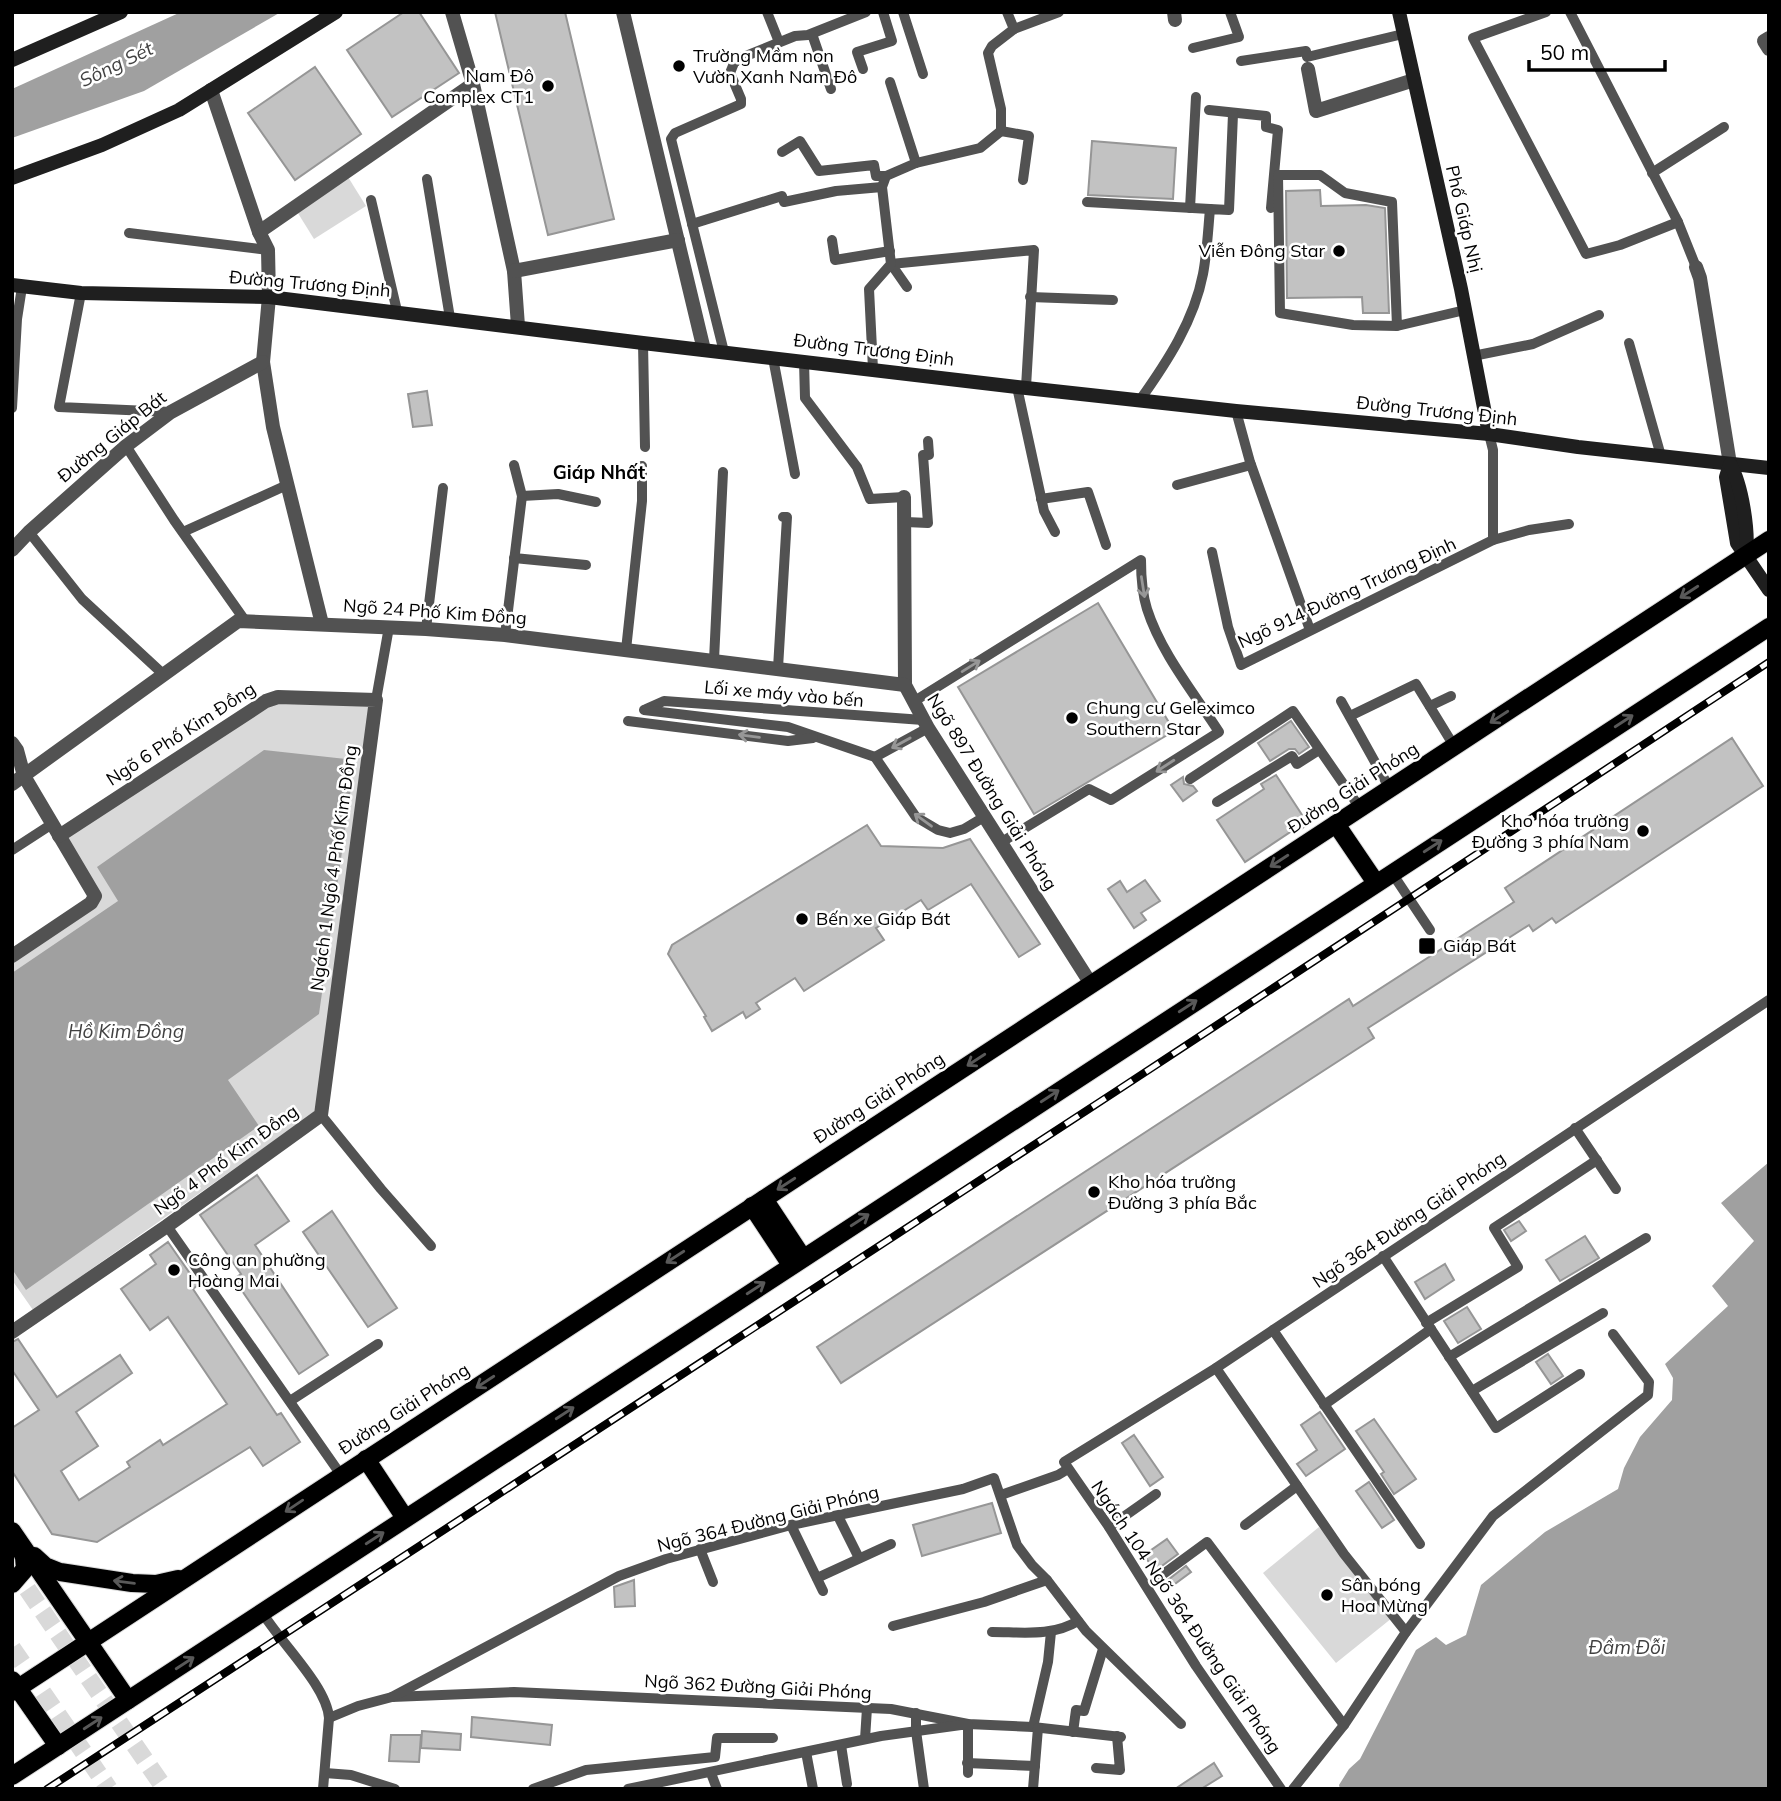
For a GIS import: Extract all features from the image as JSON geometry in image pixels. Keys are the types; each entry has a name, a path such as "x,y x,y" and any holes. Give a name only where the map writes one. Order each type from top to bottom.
{"main road":[{"path":"12,60 121,12"},
{"path":"12,178 102,145 179,110 336,12"},
{"name":"Phố Giáp Nhị","path":"1399,12 1465,310 1489,434"},
{"name":"Đường Trương Định","path":"17,286 80,293 269,297 1022,387 1236,411 1489,434 1769,468"},
{"path":"1730,464 1726,477 1737,543 1769,590"},
{"name":"Đường Giải Phóng","path":"14,1687 88,1643 1769,540"},
{"path":"12,1776 1769,627"},
{"path":"1336,824 1384,878"},
{"path":"758,1203 797,1261"},
{"path":"366,1459 405,1518"},
{"path":"12,1531 45,1566 60,1572 156,1584 191,1575"},
{"path":"12,1531 24,1557 25,1569 12,1584"},
{"path":"12,1531 128,1700"},
{"path":"14,1687 58,1746"}],"street":[{"path":"452,12 473,84 514,271 518,326"},
{"path":"623,12 704,350"},
{"path":"1769,38 1764,41 1769,50"},
{"path":"1308,69 1316,111 1414,80"},
{"path":"259,232 473,84"},
{"path":"211,90 259,232 268,250 269,297 263,362 273,427 322,624"},
{"path":"514,271 678,240"},
{"path":"1696,267 1730,464"},
{"name":"Đường Giáp Bát","path":"12,550 126,446 171,412 263,362"},
{"name":"Ngõ 897 Đường Giải Phóng","path":"904,497 905,685 925,724 1091,984"},
{"name":"Ngõ 24 Phố Kim Đồng","path":"18,780 237,621 505,635 905,685"},
{"name":"Ngõ 6 Phố Kim Đồng","path":"56,830 266,701 278,697 376,700"},
{"name":"Ngách 1 Ngõ 4 Phố Kim Đồng","path":"321,1115 376,700"},
{"path":"12,743 18,750 18,780 56,830 95,896 91,902 12,956"},
{"name":"Ngõ 4 Phố Kim Đồng","path":"12,1332 167,1226 321,1115"}],"lane":[{"path":"767,12 779,42"},
{"path":"724,352 671,139 675,133 739,105 741,99 730,73 734,63 741,58 795,36 812,34 846,16 866,12"},
{"path":"863,69 857,52 892,41 883,12"},
{"path":"903,12 923,74"},
{"path":"1007,12 1014,29"},
{"path":"1001,131 1000,109 988,53 992,46 1014,29 1059,12"},
{"path":"1193,48 1239,37 1230,12"},
{"path":"1546,12 1473,38 1586,254 1620,245 1678,222"},
{"path":"1570,12 1678,222 1696,267"},
{"path":"812,34 831,89"},
{"path":"1241,61 1306,51 1307,57 1404,34"},
{"path":"890,82 916,163"},
{"path":"1190,208 1196,97"},
{"path":"1209,110 1266,116 1266,127 1278,130 1271,208"},
{"path":"1087,202 1229,210 1233,114"},
{"path":"1652,173 1724,127"},
{"path":"782,152 800,141 819,171 874,165 876,176 886,176 916,163 980,148 1001,131 1029,136 1023,180"},
{"path":"1397,326 1392,202 1345,193 1320,175 1278,175 1280,313 1353,325 1397,326 1465,310"},
{"path":"886,176 882,187 891,264 907,287"},
{"path":"427,179 450,318"},
{"path":"692,224 782,196 784,202 836,191 882,187"},
{"path":"371,200 397,311"},
{"path":"1140,400 1184,331 1197,298 1203,273 1210,209"},
{"path":"129,233 268,250"},
{"path":"832,240 835,260 890,251"},
{"path":"873,369 869,289 891,264 1034,250 1022,387 1041,499 1055,532"},
{"path":"12,408 17,286"},
{"path":"80,293 59,407 171,412"},
{"path":"1030,297 1113,300"},
{"path":"1474,356 1533,344 1599,314"},
{"path":"643,343 645,447"},
{"path":"1629,343 1661,456"},
{"path":"772,358 795,474"},
{"path":"804,361 805,398 857,467 870,499 904,497"},
{"path":"1236,411 1251,465 1310,630"},
{"path":"1489,434 1493,450 1493,540"},
{"path":"906,522 928,523 923,455 929,455 928,441"},
{"path":"126,446 246,622"},
{"path":"505,635 522,496 514,465"},
{"path":"1177,485 1251,465"},
{"path":"626,650 642,501 642,466"},
{"path":"714,660 723,472"},
{"path":"183,532 287,485"},
{"path":"426,629 443,488"},
{"path":"1041,499 1088,492 1106,545"},
{"path":"522,496 558,494 596,502"},
{"path":"778,668 787,517 783,517"},
{"name":"Ngõ 914 Đường Trương Định","path":"1212,552 1228,627 1241,665 1493,540 1529,530 1569,524"},
{"path":"29,532 82,599 163,674"},
{"path":"514,558 586,565"},
{"path":"913,702 1141,560 1147,608 1156,631 1219,732 1111,800 1089,789 1000,843"},
{"name":"Ngách 1 Ngõ 4 Phố Kim Đồng","path":"376,700 389,627"},
{"path":"1350,716 1416,684 1454,746"},
{"path":"1430,706 1451,696"},
{"name":"Lối xe máy vào bến","path":"817,737 789,727 644,710 664,701 925,724"},
{"path":"1341,701 1390,789"},
{"path":"1190,779 1293,711 1360,808"},
{"path":"628,721 788,741 817,737 875,757 916,817 938,830 950,833 984,817"},
{"path":"875,757 925,724"},
{"path":"1217,802 1292,756 1297,764 1319,750"},
{"path":"12,850 56,830"},
{"path":"1384,878 1430,930"},
{"name":"Ngõ 364 Đường Giải Phóng","path":"392,1697 619,1576 700,1549 791,1525 963,1489 994,1478 1001,1494 1058,1475 1066,1466 1769,1000"},
{"name":"Ngõ 4 Phố Kim Đồng","path":"321,1115 380,1189 431,1246"},
{"path":"1575,1128 1616,1189"},
{"path":"1324,1405 1429,1326 1518,1267 1494,1228 1597,1160"},
{"path":"167,1226 341,1475"},
{"path":"1449,1357 1646,1238"},
{"path":"1383,1256 1496,1428 1580,1374"},
{"path":"1472,1391 1603,1313"},
{"path":"1273,1330 1420,1544"},
{"path":"1293,1789 1344,1725 1406,1632 1493,1516 1648,1395 1649,1382 1613,1335"},
{"path":"290,1401 378,1344"},
{"path":"1216,1367 1344,1554 1406,1632"},
{"name":"Ngách 104 Ngõ 364 Đường Giải Phóng","path":"1066,1466 1109,1527 1196,1666 1281,1789"},
{"path":"1245,1525 1297,1486"},
{"path":"1001,1494 1017,1545 1032,1565 1103,1649 1181,1724"},
{"path":"1109,1527 1156,1494"},
{"path":"838,1516 859,1558"},
{"path":"791,1525 823,1591"},
{"path":"1146,1586 1207,1542 1344,1725"},
{"path":"817,1578 891,1544"},
{"path":"700,1549 713,1582"},
{"path":"893,1626 984,1602 1047,1580"},
{"path":"262,1612 317,1688 329,1712 323,1789"},
{"path":"992,1632 1051,1632 1078,1621"},
{"path":"1033,1789 1036,1728 1051,1632"},
{"path":"1073,1732 1076,1710 1084,1711 1103,1649"},
{"name":"Ngõ 362 Đường Giải Phóng","path":"392,1697 514,1692 891,1709 968,1724 1119,1737 1120,1770"},
{"path":"329,1718 358,1706 392,1697"},
{"path":"865,1739 867,1708"},
{"path":"916,1713 924,1789"},
{"path":"628,1789 865,1739 968,1724 967,1768 1035,1766"},
{"path":"533,1789 586,1770 715,1756 718,1738 773,1738"},
{"path":"841,1745 847,1784"},
{"path":"806,1752 813,1789"},
{"path":"1096,1768 1120,1770 1130,1763"},
{"path":"325,1773 351,1775 395,1789"},
{"path":"711,1773 717,1789"}],"shaded area":[{"path":"348,177 366,206 314,239 296,210"},
{"name":"Hồ Kim Đồng","path":"270,704 372,705 315,1112 33,1310 12,1280 12,961 97,904 67,837"},
{"name":"Sân bóng Hoa Mừng","path":"1319,1527 1392,1618 1336,1663 1263,1573"}],"water":[{"name":"Sông Sét","path":"181,12 281,12 144,91 12,138 12,89"},
{"name":"Hồ Kim Đồng","path":"264,750 355,760 319,1014 228,1080 259,1126 26,1290 12,1269 12,973 118,901 97,867"},
{"name":"Đầm Đỗi","path":"1769,1162 1769,1789 1340,1789 1339,1785 1349,1769 1360,1759 1416,1650 1436,1637 1446,1645 1466,1635 1481,1585 1545,1532 1618,1489 1624,1468 1640,1437 1672,1400 1673,1378 1665,1364 1728,1306 1712,1286 1754,1241 1721,1203"}],"building":[{"path":"404,12 419,12 459,73 392,117 347,50"},
{"name":"Nam Đô Complex CT1","path":"495,12 565,12 614,219 548,235"},
{"path":"315,67 361,134 295,180 248,113"},
{"path":"1092,141 1176,148 1173,199 1088,195"},
{"name":"Viễn Đông Star","path":"1320,190 1321,206 1366,205 1385,208 1389,313 1363,313 1362,297 1287,298 1286,191"},
{"path":"427,391 432,425 413,427 408,394"},
{"name":"Chung cư Geleximco Southern Star","path":"1098,603 1174,731 1034,814 958,687"},
{"path":"1291,721 1309,747 1299,754 1295,749 1289,749 1270,761 1258,743"},
{"path":"1732,738 1763,786 1556,923 1552,918 1533,931 1529,925 1368,1028 1374,1038 841,1383 817,1347 1349,999 1353,1006 1514,902 1505,888"},
{"path":"1276,775 1308,824 1294,834 1292,831 1245,862 1217,820 1264,789 1261,784"},
{"path":"1183,777 1184,784 1193,786 1197,791 1183,801 1171,785"},
{"name":"Bến xe Giáp Bát","path":"867,825 881,846 943,848 970,839 1040,944 1019,957 971,884 928,910 921,900 876,928 884,940 804,991 795,978 756,1003 760,1009 746,1018 743,1012 712,1031 704,1017 706,1016 668,954 672,945"},
{"path":"1145,880 1160,901 1141,913 1146,920 1134,928 1108,889 1120,881 1127,892"},
{"path":"257,1175 289,1221 255,1245 328,1355 299,1374 234,1279 241,1274 200,1215"},
{"path":"332,1211 397,1308 368,1327 303,1232"},
{"path":"1519,1221 1526,1231 1511,1241 1504,1230"},
{"path":"1585,1236 1599,1258 1560,1281 1546,1260"},
{"path":"168,1242 198,1285 193,1289 277,1415 281,1413 300,1442 263,1466 250,1447 97,1542 52,1534 12,1471 12,1428 39,1410 12,1370 12,1342 18,1339 57,1397 120,1355 132,1373 76,1412 98,1446 61,1471 79,1500 130,1467 127,1462 160,1440 163,1445 227,1404 168,1317 150,1330 121,1289 156,1264 150,1255"},
{"path":"1445,1264 1454,1280 1425,1299 1415,1282"},
{"path":"1467,1307 1481,1329 1458,1343 1444,1321"},
{"path":"1548,1354 1563,1376 1551,1384 1536,1362"},
{"path":"1320,1412 1345,1449 1306,1476 1297,1464 1317,1450 1301,1425"},
{"path":"1374,1419 1416,1479 1394,1494 1381,1474 1384,1472 1356,1431"},
{"path":"1134,1435 1163,1477 1150,1486 1122,1443"},
{"path":"1369,1482 1394,1520 1382,1528 1356,1491"},
{"path":"992,1503 1001,1533 922,1556 913,1525"},
{"path":"1167,1539 1178,1554 1155,1571 1144,1555"},
{"path":"1186,1566 1191,1572 1168,1589 1164,1583"},
{"path":"634,1580 635,1606 615,1607 614,1587"},
{"path":"472,1717 552,1725 550,1745 471,1737"},
{"path":"422,1731 461,1734 460,1750 421,1748"},
{"path":"391,1735 421,1735 419,1762 389,1761"},
{"path":"1214,1763 1222,1776 1201,1789 1175,1789"}],"tunnel":[{"path":"12,1567 165,1789"},
{"path":"12,1648 109,1789"}],"railway":[{"path":"47,1789 1769,662"}],"place":[{"name":"Trường Mầm non Vườn Xanh Nam Đô","path":"679,66"},
{"name":"Nam Đô Complex CT1","path":"548,86"},
{"name":"Viễn Đông Star","path":"1339,251"},
{"name":"Chung cư Geleximco Southern Star","path":"1072,718"},
{"name":"Kho hóa trường Đường 3 phía Nam","path":"1643,831"},
{"name":"Bến xe Giáp Bát","path":"802,919"},
{"name":"Giáp Bát","path":"1427,946"},
{"name":"Kho hóa trường Đường 3 phía Bắc","path":"1094,1192"},
{"name":"Công an phường Hoàng Mai","path":"174,1270"},
{"name":"Sân bóng Hoa Mừng","path":"1327,1595"}],"district":[{"name":"Giáp Nhất","path":"599,472"}]}
